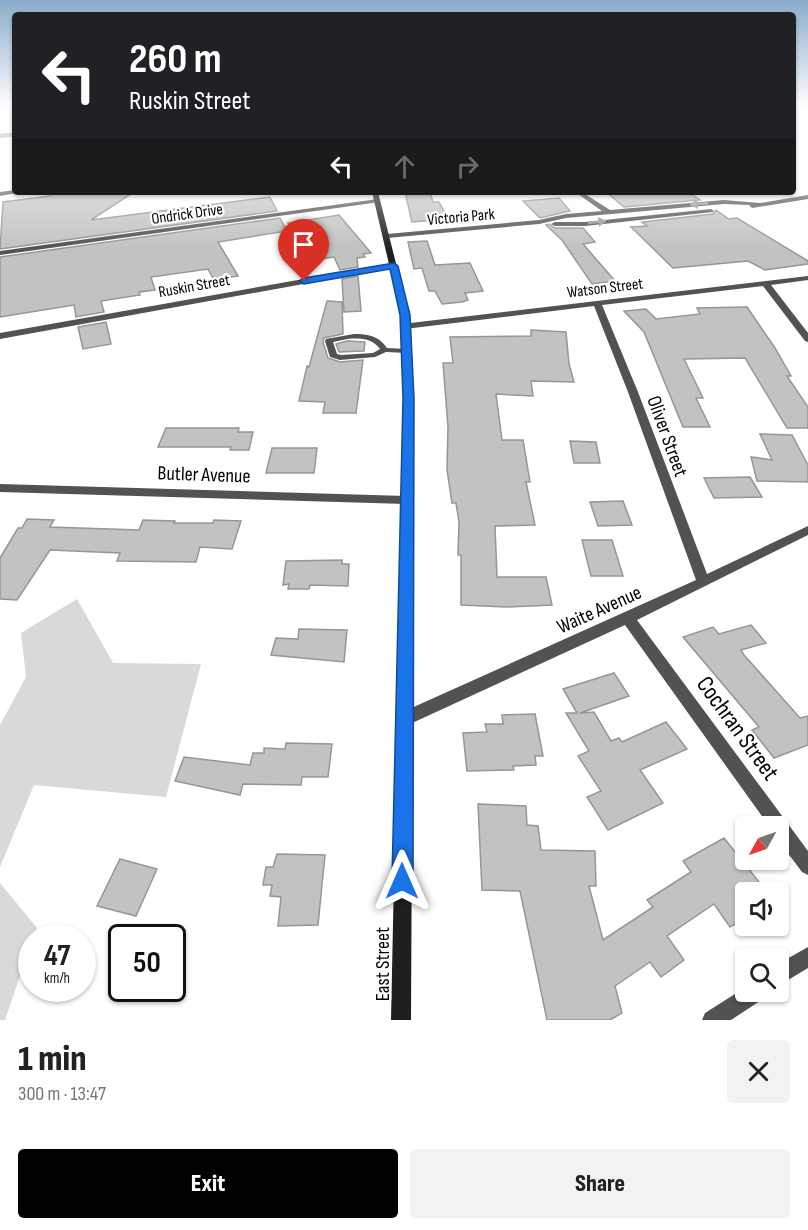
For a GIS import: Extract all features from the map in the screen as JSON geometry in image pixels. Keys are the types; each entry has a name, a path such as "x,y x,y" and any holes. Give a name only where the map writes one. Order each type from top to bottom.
{"main road":[{"name":"East Street","path":"376,195 394,266 405,326 409,398 401,1020"}],"street":[{"path":"582,195 608,212"},
{"path":"743,195 758,204"},
{"name":"Victoria Park","path":"539,222 585,224 727,209 808,197"},
{"name":"Ondrick Drive","path":"0,253 378,201"},
{"name":"Victoria Park","path":"387,236 539,222 566,216 608,212 724,202 758,204"},
{"name":"Ruskin Street","path":"0,336 394,266"},
{"name":"Watson Street","path":"405,326 808,278"},
{"path":"765,283 808,339"},
{"name":"Oliver Street","path":"597,303 633,392 703,582"},
{"name":"Butler Avenue","path":"0,488 406,500"},
{"name":"Waite Avenue","path":"404,719 628,618 808,530"},
{"name":"Cochran Street","path":"628,618 808,866"},
{"path":"789,969 808,957"},
{"path":"712,1020 740,1002"}],"lane":[{"path":"384,350 378,341 362,336 336,338 329,341 333,355 340,358 375,355 384,350 407,351"}],"shaded area":[{"path":"77,599 113,663 201,664 166,797 34,785 0,867 0,725 26,677 21,633"},
{"path":"0,883 34,924 18,924 18,982 5,1020 0,1020"}],"building":[{"path":"129,195 91,220 270,197 277,211 0,249 3,202 50,196"},
{"path":"406,195 431,195 433,202 439,202 448,219 412,222"},
{"path":"610,195 692,195 700,200 624,207"},
{"path":"559,198 570,211 540,218 523,201"},
{"path":"716,210 729,219 737,218 808,261 808,264 765,270 748,261 673,268 631,227 647,226 642,222 713,214"},
{"path":"339,215 371,253 357,258 358,267 340,270 334,257 315,260 301,242 295,242 288,223"},
{"path":"280,218 287,231 218,242 238,276 214,280 208,269 151,277 155,290 139,292 140,295 101,301 104,312 76,317 74,305 0,317 0,257"},
{"path":"549,224 555,228 583,228 595,242 583,244 615,281 592,284 562,240 546,225"},
{"path":"427,241 435,265 470,263 483,291 465,293 468,300 462,302 442,304 435,291 429,291 422,268 414,269 408,242"},
{"path":"358,276 361,311 344,312 342,279"},
{"path":"327,301 342,302 343,334 324,338 328,358 340,362 363,360 356,413 323,413 325,402 299,401"},
{"path":"747,307 775,348 791,376 787,376 808,407 808,428 787,428 745,358 684,359 703,398 696,398 710,427 683,427 644,332 624,311 646,309 656,319 700,314 697,308"},
{"path":"106,322 111,344 83,349 78,327"},
{"path":"531,330 566,332 569,364 574,382 531,381 533,396 496,394 502,440 523,440 530,482 526,482 535,525 495,526 497,577 546,577 552,605 506,607 461,605 459,522 456,503 452,503 447,470 448,427 443,363 453,363 450,337 531,336"},
{"path":"347,341 365,342 364,351 339,352 336,344"},
{"path":"166,428 239,428 238,432 253,432 249,450 230,450 231,447 158,447"},
{"path":"760,434 792,435 808,465 808,482 757,481 751,457 772,460"},
{"path":"570,441 596,442 600,463 574,463"},
{"path":"272,448 317,448 314,473 266,473"},
{"path":"750,477 762,497 714,498 704,478"},
{"path":"623,501 632,525 598,526 590,502"},
{"path":"27,519 54,520 50,527 139,530 143,520 175,521 174,523 213,523 214,520 241,521 232,549 200,547 196,562 117,561 120,553 50,550 17,600 0,599 0,558 18,528 22,528"},
{"path":"582,540 612,540 623,576 591,576"},
{"path":"342,560 342,564 349,564 348,586 310,585 309,589 288,589 289,584 283,585 286,561"},
{"path":"751,625 766,643 741,650 744,655 800,718 808,716 808,745 774,758 752,730 759,727 683,637 713,627 719,634"},
{"path":"299,629 347,630 344,662 271,655 276,638 298,639"},
{"path":"614,673 629,696 580,713 594,712 611,741 619,738 622,742 666,722 687,749 640,770 663,803 608,830 587,797 601,791 578,756 589,751 566,713 577,713 563,689"},
{"path":"535,714 543,756 535,756 536,765 513,766 514,770 467,771 463,733 487,732 485,724 503,724 502,715"},
{"path":"286,743 332,744 328,777 302,777 301,785 243,784 240,795 175,781 184,757 250,765 253,753 264,753 264,748 285,749"},
{"path":"478,804 526,806 527,825 538,826 541,850 595,851 596,886 589,886 603,940 653,907 647,900 691,872 683,861 724,838 735,852 735,870 749,870 759,882 735,882 735,924 730,927 714,904 667,936 684,960 661,977 650,962 615,986 622,1013 610,1020 547,1020 520,891 482,890"},
{"path":"277,854 325,855 318,925 278,926 281,897 270,896 272,885 263,885 266,867 273,867"},
{"path":"120,859 157,869 136,916 97,906"}],"route":[{"path":"304,281 394,266 405,315 409,398 402,881"}]}
